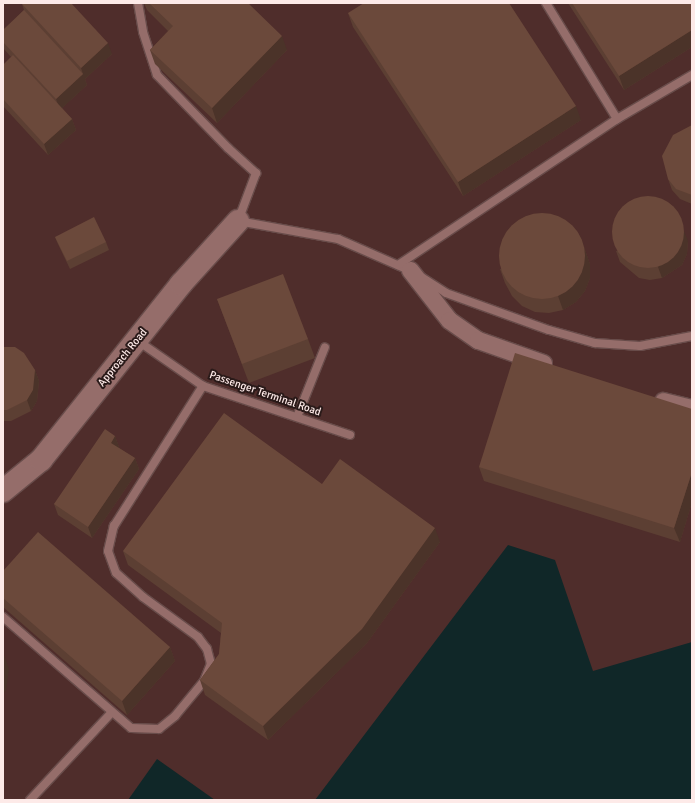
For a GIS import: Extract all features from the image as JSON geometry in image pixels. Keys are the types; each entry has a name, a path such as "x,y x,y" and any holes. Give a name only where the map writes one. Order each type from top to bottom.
{"main road":[{"name":"Approach Road","path":"3,491 41,460 181,284 238,220"}],"street":[{"path":"404,267 449,320 478,340 562,369"},
{"path":"644,395 692,408"}],"lane":[{"path":"138,3 143,32 157,75 228,148 256,173 238,220 338,239 404,267 446,293 549,330 595,343 640,346 692,336"},
{"path":"546,3 617,119"},
{"path":"404,267 617,119 692,75"},
{"name":"Passenger Terminal Road","path":"137,341 203,386 350,435"},
{"path":"297,417 325,348"},
{"path":"3,617 131,728 159,730 175,716 204,681 211,664 207,650 198,637 143,597 116,572 108,551 114,526 203,386"},
{"path":"30,800 112,712"}],"water":[{"path":"508,545 555,560 593,671 692,642 692,800 315,800"},
{"path":"157,759 215,800 128,800"}],"building":[{"path":"71,3 108,43 81,68 22,4"},
{"path":"149,3 248,3 282,36 212,108 150,50 173,26"},
{"path":"364,3 509,3 576,106 458,182 348,13"},
{"path":"572,3 692,3 692,30 619,76"},
{"path":"24,10 83,74 56,99 3,42 3,30"},
{"path":"13,55 72,119 44,144 3,99 3,65"},
{"path":"692,125 692,195 676,189 668,179 662,156 673,135"},
{"path":"648,196 668,202 678,212 684,232 678,252 668,262 648,268 628,262 618,252 612,232 618,212 628,202"},
{"path":"542,213 558,216 566,220 578,232 582,240 585,256 582,272 578,280 566,292 558,296 542,299 526,296 518,292 506,280 502,272 499,256 502,240 506,232 518,220 526,216"},
{"path":"94,217 106,242 67,261 55,237"},
{"path":"283,274 308,339 242,364 217,299"},
{"path":"3,347 15,347 24,353 35,370 33,390 27,400 7,410 3,410"},
{"path":"515,353 692,409 692,472 674,528 479,467"},
{"path":"224,413 322,484 340,459 435,528 362,629 263,726 200,680 219,654 222,623 123,551"},
{"path":"105,429 115,436 111,443 135,458 88,527 54,504"},
{"path":"38,532 170,647 122,701 3,598 3,571"}]}
